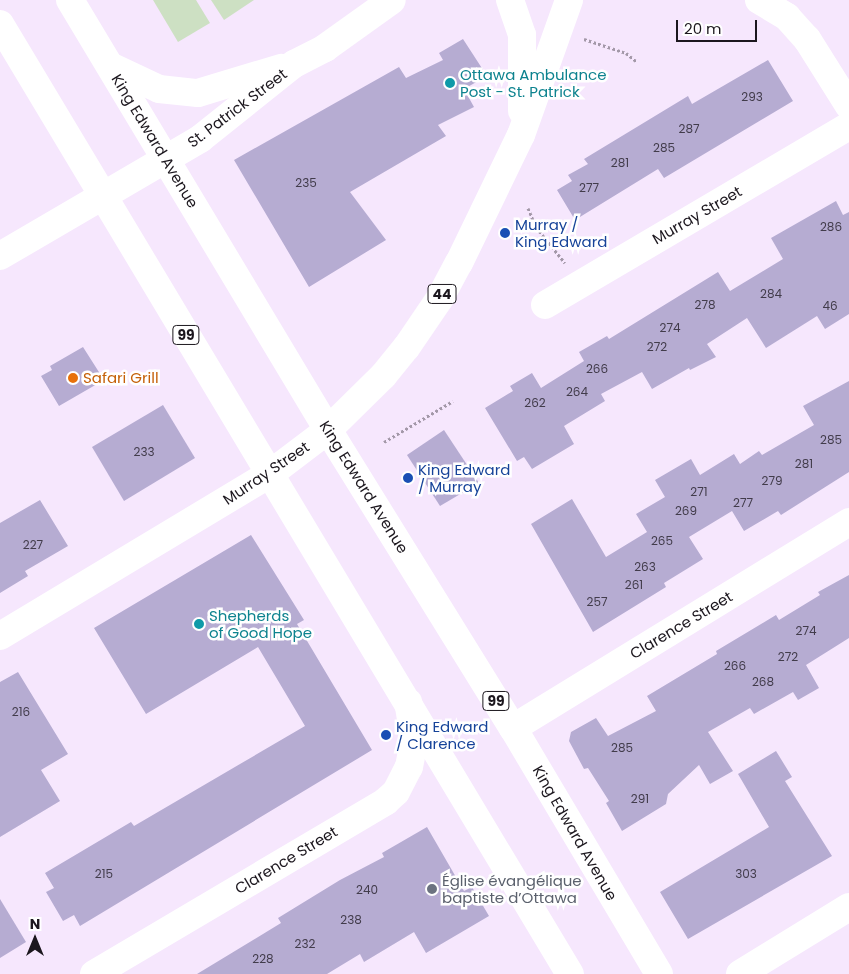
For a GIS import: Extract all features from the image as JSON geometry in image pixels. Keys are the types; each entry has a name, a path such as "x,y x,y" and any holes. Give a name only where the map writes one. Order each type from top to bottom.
{"main road":[{"name":"King Edward Avenue","path":"70,0 328,430 513,728 659,974"},
{"name":"St. Patrick Street","path":"0,256 101,195 200,139 294,64 325,48 392,0"},
{"path":"510,0 518,20 523,51 521,135"},
{"name":"44","path":"521,135 569,0"},
{"path":"759,0 786,17 807,40 849,106"},
{"name":"99","path":"0,24 101,195 408,701 570,974"},
{"path":"110,66 159,89 198,93 294,64"},
{"name":"Murray Street","path":"545,304 849,126"},
{"name":"Murray Street","path":"0,636 270,474 328,430 383,376 406,348 440,298 521,135"},
{"name":"Clarence Street","path":"513,728 849,522"},
{"name":"Clarence Street","path":"94,974 386,801 396,792 409,767 413,732 408,701"},
{"path":"740,974 849,907"}],"path":[{"path":"559,31 626,53 636,60"},
{"path":"528,208 536,227 567,266 577,285"},
{"path":"384,442 453,401"}],"green space":[{"path":"153,0 196,0 210,23 178,42"},
{"path":"211,0 254,0 224,20"}],"building":[{"path":"463,39 487,76 464,89 474,107 438,125 446,136 350,192 386,240 309,287 234,160 399,67 406,78 443,60 439,53"},
{"path":"768,60 793,101 664,178 658,169 575,220 557,190 572,181 568,175 588,164 584,159 688,96 692,104"},
{"path":"836,201 843,215 849,212 849,314 825,329 817,316 766,348 747,318 707,344 716,357 690,370 689,368 652,389 642,372 601,394 605,401 564,426 574,444 532,469 524,457 517,461 485,408 513,391 510,386 532,373 541,388 584,361 579,352 607,336 609,339 718,272 730,291 783,259 771,238"},
{"name":"Safari Grill","path":"83,347 104,380 59,406 41,376 52,370 50,366"},
{"path":"849,381 849,472 781,515 778,511 744,531 732,511 689,537 703,559 664,583 666,587 593,632 531,524 572,499 606,557 647,532 636,514 665,497 655,480 691,459 700,475 734,454 740,464 759,451 762,455 814,425 803,406"},
{"path":"163,405 195,458 124,501 92,447"},
{"path":"444,430 479,483 440,506 407,455"},
{"path":"40,500 68,546 25,571 28,576 0,593 0,523"},
{"path":"251,535 304,620 297,624 372,750 80,926 74,915 63,921 46,892 54,888 45,873 131,822 134,826 305,726 258,647 146,714 94,628"},
{"path":"849,575 849,638 806,665 819,688 798,700 793,692 754,714 750,708 708,732 733,771 710,784 699,765 668,794 666,804 622,831 606,803 609,801 588,768 584,769 569,741 571,732 596,718 608,736 656,711 647,696 717,654 716,651 776,615 779,620 820,595 818,592"},
{"path":"18,672 68,754 41,770 60,801 0,837 0,682"},
{"path":"776,751 792,777 785,781 832,856 688,939 660,892 769,827 738,774"},
{"path":"427,827 464,891 472,887 489,916 426,953 414,932 364,962 360,954 327,974 197,974 281,923 278,918 340,880 384,857 382,853"},
{"path":"0,899 26,942 0,958"}],"place":[{"name":"Ottawa Ambulance Post - St. Patrick","path":"450,83"},
{"name":"Murray / King Edward","path":"505,233"},
{"name":"Safari Grill","path":"73,378"},
{"name":"King Edward / Murray","path":"408,478"},
{"name":"Shepherds of Good Hope","path":"199,624"},
{"name":"King Edward / Clarence","path":"386,735"},
{"name":"Église évangélique baptiste d’Ottawa","path":"432,889"}]}
